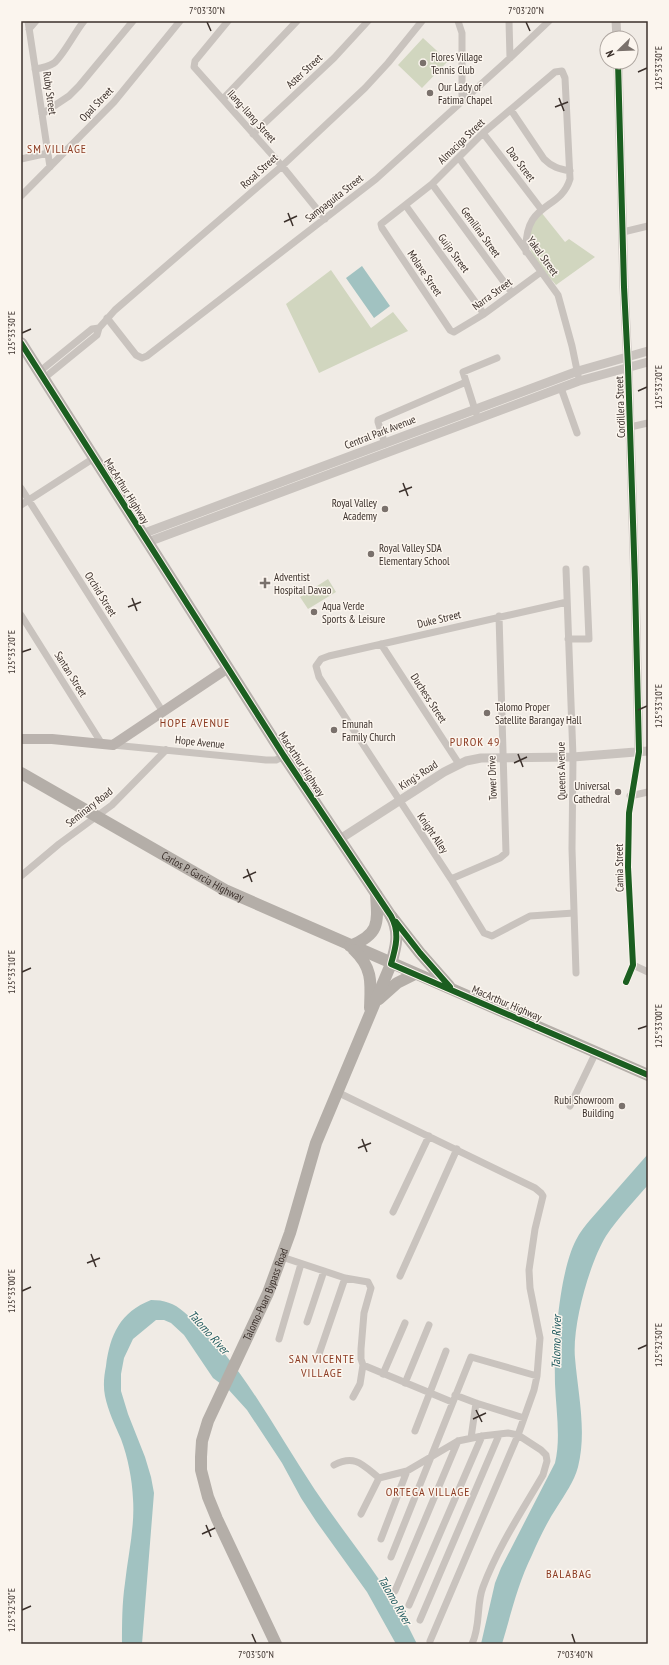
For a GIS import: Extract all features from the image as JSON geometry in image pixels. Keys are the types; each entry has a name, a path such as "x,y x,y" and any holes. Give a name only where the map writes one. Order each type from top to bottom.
{"highway":[{"name":"Carlos P. Garcia Highway","path":"21,773 225,890 391,964"},
{"path":"369,1017 371,987 369,972 363,959 350,946 366,938 375,928 378,916 376,894"},
{"path":"391,916 420,954 452,990"},
{"name":"MacArthur Highway","path":"391,964 648,1075"},
{"name":"Talomo-Puan Bypass Road","path":"276,1644 217,1520 204,1484 201,1470 202,1441 208,1421 268,1293 282,1257 316,1143 391,964"},
{"path":"374,1004 393,985 415,974"}],"main road":[{"name":"MacArthur Highway","path":"21,343 284,756 391,916 396,928 397,940 391,964"},
{"path":"108,744 163,712 228,668"},
{"name":"Hope Avenue","path":"21,738 108,744"}],"street":[{"name":"Ruby Street","path":"28,21 50,167"},
{"path":"30,29 36,21"},
{"path":"35,69 47,67 54,62 61,55 84,21"},
{"path":"42,114 64,99 79,86 133,21"},
{"name":"Opal Street","path":"21,196 124,91 180,21"},
{"name":"Ilang-Ilang Street","path":"228,21 194,64 195,68 282,166 325,219"},
{"path":"223,99 297,21"},
{"name":"Aster Street","path":"253,134 334,58 368,21"},
{"name":"Rosal Street","path":"41,375 92,329 100,328 115,310 282,166 374,79 422,21"},
{"path":"458,21 462,33 462,102"},
{"path":"509,21 510,58"},
{"name":"Sampaguita Street","path":"107,318 136,355 145,358 376,179 510,58 548,21"},
{"name":"Cordillera Street","path":"618,70 624,287 644,752"},
{"name":"Almaciga Street","path":"381,224 406,206 432,184 484,133 555,72 562,71 565,78 570,171"},
{"path":"511,110 544,159 551,166 570,171 570,179 563,193 541,209 528,227 526,252"},
{"name":"Dao Street","path":"484,133 541,209"},
{"path":"21,159 48,153"},
{"name":"Yakal Street","path":"459,158 558,295 572,346 579,381"},
{"name":"Gemilina Street","path":"432,184 512,293"},
{"name":"Guijo Street","path":"406,206 484,314"},
{"name":"Molave Street","path":"381,224 382,228 450,330 454,332"},
{"path":"623,232 648,226"},
{"name":"Narra Street","path":"454,332 484,314 541,272"},
{"name":"Central Park Avenue","path":"301,480 385,444 578,371 648,351"},
{"path":"478,419 463,372 497,358"},
{"name":"Central Park Avenue","path":"145,538 301,480 478,419 579,381 648,362"},
{"path":"385,444 378,420 466,382"},
{"path":"561,388 577,433"},
{"path":"630,427 648,423"},
{"path":"21,505 94,458"},
{"name":"Orchid Street","path":"21,488 163,712"},
{"name":"Queens Avenue","path":"566,569 566,602 573,757 572,849 576,973"},
{"path":"568,639 589,639 586,569"},
{"name":"Duke Street","path":"318,662 325,657 499,616 566,602"},
{"name":"Santan Street","path":"21,615 108,744"},
{"name":"Tower Drive","path":"451,879 500,858 506,853 499,616"},
{"name":"Duchess Street","path":"381,644 459,764"},
{"name":"Knight Alley","path":"318,662 316,666 319,676 451,879 481,931 489,936 494,935 530,916 574,913"},
{"name":"Hope Avenue","path":"108,744 266,760 276,760 284,756"},
{"name":"Seminary Road","path":"21,876 59,844 97,817 132,786 166,750"},
{"name":"King's Road","path":"340,839 444,772 459,764 481,758 573,757 644,752"},
{"name":"Camia Street","path":"626,982 633,965 628,867 630,796 644,752"},
{"path":"630,796 648,792"},
{"path":"633,965 648,972"},
{"path":"570,1106 596,1052"},
{"path":"337,1092 535,1188 541,1192 543,1196 535,1229 529,1270 530,1288 540,1338 537,1376 518,1436 430,1641"},
{"path":"393,1212 429,1136"},
{"path":"400,1276 457,1149"},
{"path":"282,1257 345,1278 368,1282 371,1288 364,1313 361,1349 361,1359 363,1365 360,1384 353,1397"},
{"path":"279,1339 301,1264"},
{"path":"307,1322 324,1271"},
{"path":"318,1354 345,1278"},
{"path":"383,1374 405,1323"},
{"path":"405,1383 429,1325"},
{"path":"415,1431 446,1351"},
{"path":"392,1557 471,1357 537,1376"},
{"path":"363,1365 430,1393 476,1403 524,1418"},
{"path":"471,1438 476,1403"},
{"path":"361,1514 379,1478 407,1471 458,1441 508,1433 518,1436 541,1450 546,1455 547,1461 543,1475 497,1555 482,1588 479,1600 479,1622 472,1644"},
{"path":"420,1620 499,1434"},
{"path":"409,1605 482,1436"},
{"path":"395,1591 458,1441"},
{"path":"334,1465 343,1460 354,1460 379,1478"},
{"path":"381,1539 407,1471"}],"green space":[{"name":"Flores Village Tennis Club","path":"423,38 448,61 422,88 398,65"},
{"path":"541,212 565,242 569,239 595,257 556,285 536,260 529,246 530,231"},
{"path":"331,270 371,328 393,312 408,331 319,373 286,304"},
{"path":"328,579 336,592 308,609 300,597"}],"water":[{"path":"362,266 390,306 374,318 346,278"},
{"name":"Talomo River","path":"648,1154 648,1185 606,1236 588,1278 579,1313 576,1329 575,1358 581,1412 582,1440 578,1467 569,1488 540,1537 527,1566 515,1599 502,1644 481,1644 495,1583 501,1568 555,1463 558,1444 558,1424 555,1384 555,1350 562,1290 570,1254 579,1234 584,1227"},
{"path":"151,1300 169,1303 176,1306 204,1331 223,1351 256,1396 315,1490 395,1603 417,1644 396,1644 367,1592 316,1521 301,1498 282,1463 247,1410 228,1389 213,1378 184,1335 171,1323 164,1320 156,1320 133,1339 124,1358 121,1374 121,1391 128,1414 145,1457 154,1493 142,1644 122,1644 123,1598 132,1530 133,1499 131,1476 126,1454 106,1402 104,1377 110,1344 118,1326 131,1311"}],"cycle path":[{"path":"618,70 639,752 629,813 628,867 633,965 626,982"},
{"path":"21,343 284,756 391,916 396,928 396,946 391,964 648,1075"},
{"path":"396,922 420,953 450,987"}],"place":[{"name":"Flores Village Tennis Club","path":"423,63"},
{"name":"Our Lady of Fatima Chapel","path":"430,93"},
{"name":"Royal Valley Academy","path":"385,509"},
{"name":"Royal Valley SDA Elementary School","path":"371,554"},
{"name":"Adventist Hospital Davao","path":"265,583"},
{"name":"Aqua Verde Sports & Leisure","path":"314,612"},
{"name":"Talomo Proper Satellite Barangay Hall","path":"487,713"},
{"name":"Emunah Family Church","path":"334,730"},
{"name":"Universal Cathedral","path":"618,792"},
{"name":"Rubi Showroom Building","path":"622,1106"}],"district":[{"name":"SM VILLAGE","path":"57,148"},
{"name":"HOPE AVENUE","path":"195,722"},
{"name":"PUROK 49","path":"475,741"},
{"name":"SAN VICENTE VILLAGE","path":"322,1365"},
{"name":"ORTEGA VILLAGE","path":"428,1491"},
{"name":"BALABAG","path":"569,1573"}]}
